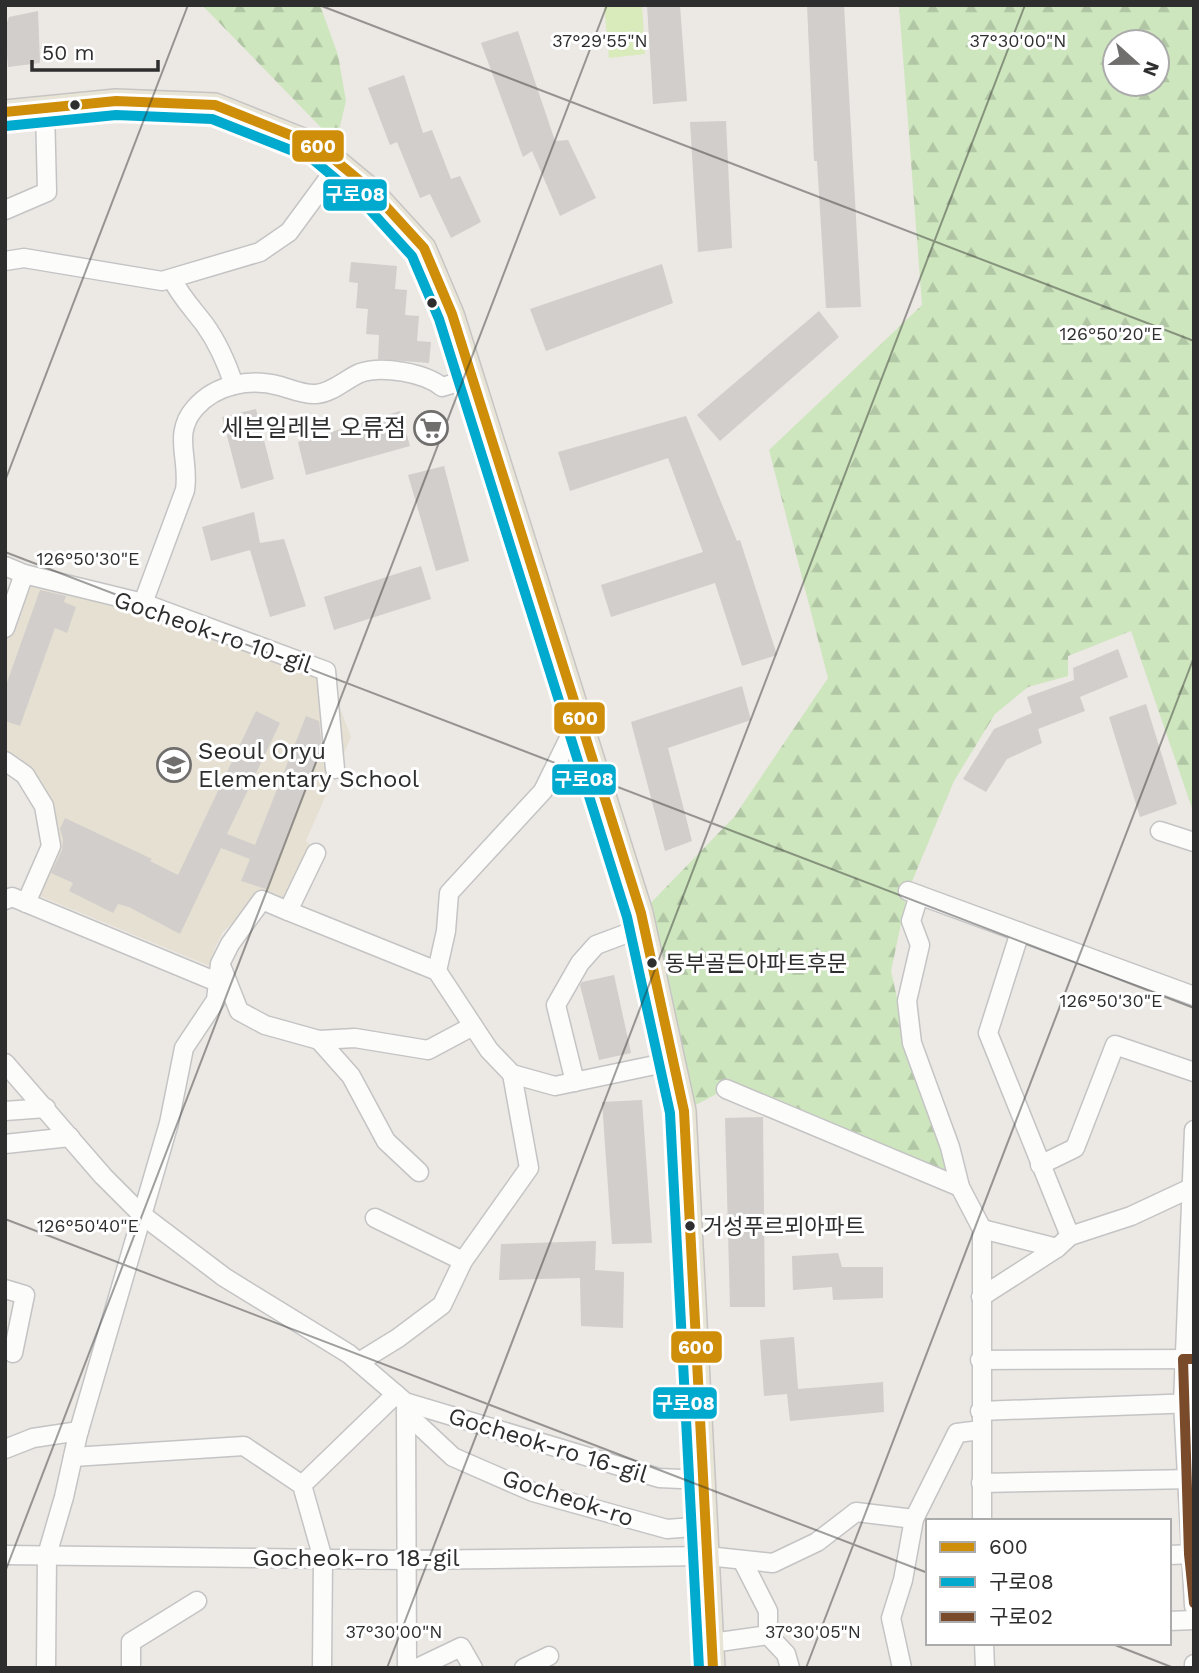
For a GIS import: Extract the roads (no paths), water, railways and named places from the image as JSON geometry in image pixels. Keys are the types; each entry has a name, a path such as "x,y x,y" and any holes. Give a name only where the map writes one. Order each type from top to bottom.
{"main road":[{"path":"5,112 116,101 215,105 318,146 371,190 424,248 452,314 645,927 674,1061 684,1111 711,1661"}],"street":[{"path":"5,210 47,192 45,108"},
{"path":"5,261 24,258 162,281 172,279 191,270 260,253 289,232 339,164"},
{"path":"172,279 180,296 205,324 225,357 234,385"},
{"path":"143,603 185,490 187,476 181,439 184,424 196,407 210,395 234,385 259,383 316,394 364,372 382,370 431,378 442,387 472,377"},
{"name":"Gocheok-ro 10-gil","path":"5,566 24,574 143,603 326,671 335,769"},
{"path":"5,628 24,574"},
{"path":"437,971 446,931 449,894 543,792 579,718"},
{"path":"5,761 25,775 44,806 51,846 26,903"},
{"path":"1160,831 1194,842"},
{"path":"288,911 316,853"},
{"path":"982,1519 982,1229 960,1187 950,1147 912,1043 907,1001 920,945 911,921 913,893 1194,996"},
{"path":"5,900 12,897 219,973 239,1011 265,1025 319,1040 355,1038 428,1050 473,1026"},
{"path":"46,1668 47,1555 79,1431 169,1123 184,1048 216,1000 219,973 230,944 262,900 437,971 489,1050 512,1074 555,1086 674,1061"},
{"path":"575,1082 556,1005 580,962 596,945 645,927"},
{"path":"1020,932 988,1033 1070,1236"},
{"path":"319,1040 351,1076 386,1141 419,1172"},
{"path":"1040,1165 1075,1148 1115,1045 1194,1072"},
{"name":"Gocheok-ro 16-gil","path":"7,1066 142,1215 224,1277 359,1362 403,1403 659,1478 704,1480"},
{"path":"359,1362 398,1338 442,1305 463,1261 530,1168 512,1074"},
{"path":"726,1089 960,1187"},
{"path":"5,1111 46,1108"},
{"path":"1194,1130 1189,1359 1194,1606"},
{"path":"5,1144 70,1137"},
{"path":"981,1297 1070,1236 1130,1216 1191,1188"},
{"path":"374,1218 463,1261"},
{"path":"982,1229 1056,1248"},
{"path":"5,1289 25,1295 13,1353"},
{"path":"980,1360 1189,1359"},
{"path":"302,1485 403,1403"},
{"path":"403,1403 407,1668"},
{"name":"Gocheok-ro","path":"403,1403 453,1457 533,1492 667,1529 706,1527"},
{"path":"981,1411 1189,1403"},
{"path":"902,1668 891,1618 903,1580 914,1519 957,1433 981,1430"},
{"path":"5,1449 33,1438 79,1431"},
{"path":"73,1457 244,1446 302,1485 323,1559 323,1668"},
{"path":"981,1483 1190,1479"},
{"path":"707,1556 773,1563 817,1542 856,1512 914,1519"},
{"path":"1171,1555 1191,1554"},
{"name":"Gocheok-ro 18-gil","path":"5,1555 407,1560 707,1556"},
{"path":"742,1560 768,1611 768,1635 786,1654 790,1668"},
{"path":"131,1668 131,1642 197,1601"},
{"path":"1171,1621 1194,1620"},
{"path":"711,1661 768,1635"},
{"path":"984,1645 985,1668"},
{"path":"417,1668 461,1647 473,1668"},
{"path":"524,1668 549,1656"}],"place":[{"name":"세븐일레븐 오류점","path":"431,428"},
{"name":"Seoul Oryu Elementary School","path":"174,765"},
{"name":"동부골든아파트후문","path":"652,963"},
{"name":"거성푸르뫼아파트","path":"690,1226"}]}
